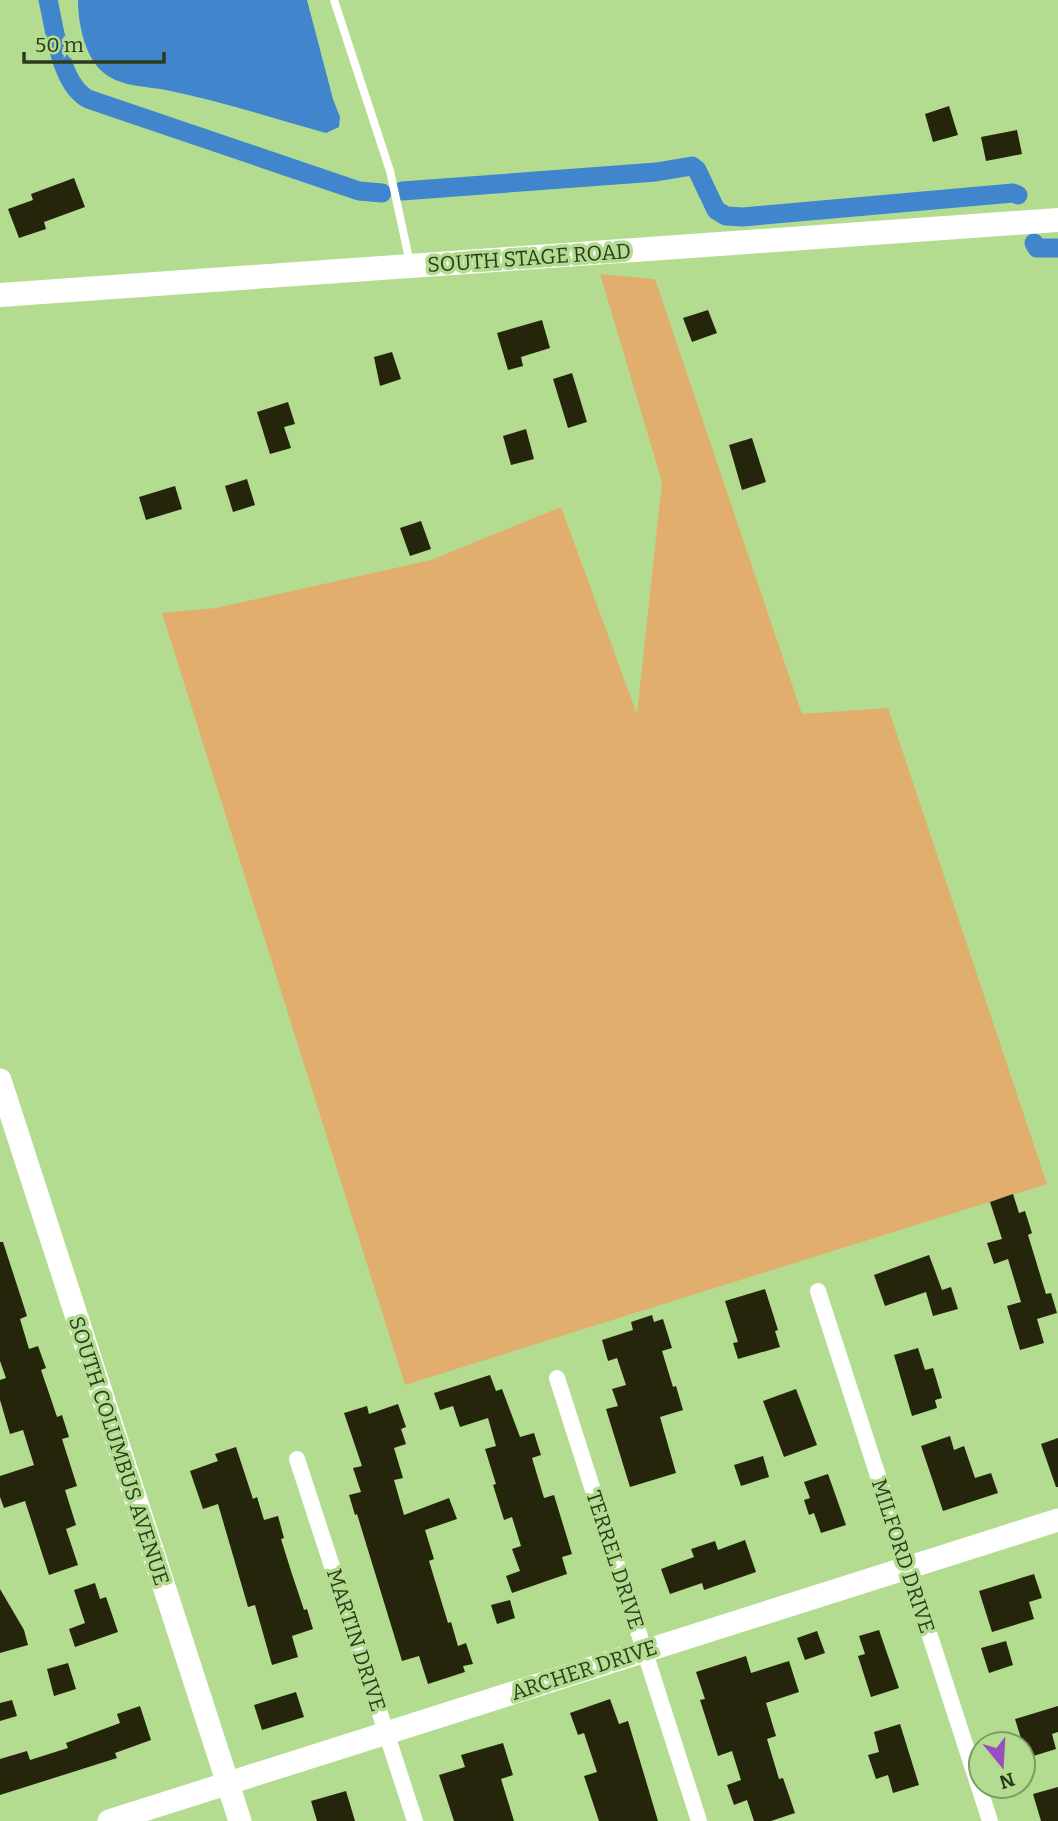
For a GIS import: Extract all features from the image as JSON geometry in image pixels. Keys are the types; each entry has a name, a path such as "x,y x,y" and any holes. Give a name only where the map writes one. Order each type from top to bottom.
{"main road":[{"name":"SOUTH STAGE ROAD","path":"0,295 1058,220"}],"street":[{"name":"SOUTH COLUMBUS AVENUE","path":"0,1080 240,1821"},
{"name":"MILFORD DRIVE","path":"818,1291 990,1821"},
{"name":"TERREL DRIVE","path":"556,1378 699,1821"},
{"name":"MARTIN DRIVE","path":"297,1459 415,1821"},
{"name":"ARCHER DRIVE","path":"109,1821 1058,1520"}],"lane":[{"path":"334,0 390,171 411,266"}],"shaded area":[{"path":"600,274 655,279 802,714 888,708 1047,1184 405,1385 162,613 216,608 431,560 561,507 637,714 662,482"}],"water":[{"path":"78,0 307,0 340,117 339,127 326,133 206,99 111,78 97,67 87,50 79,19"}],"building":[{"path":"949,106 958,135 933,142 925,114"},
{"path":"1017,130 1022,154 986,161 981,137"},
{"path":"74,178 85,207 44,222 46,229 19,238 8,209 33,200 31,194"},
{"path":"708,310 717,333 692,342 683,318"},
{"path":"542,320 550,348 521,357 523,366 508,370 497,333"},
{"path":"392,352 401,379 380,386 374,357"},
{"path":"572,373 587,422 568,428 553,379"},
{"path":"288,402 295,424 284,427 291,448 270,454 257,412"},
{"path":"526,429 534,459 511,465 503,436"},
{"path":"752,438 766,482 742,490 729,445"},
{"path":"247,479 255,505 233,512 225,486"},
{"path":"175,486 182,509 146,520 139,497"},
{"path":"421,521 431,549 410,556 400,528"},
{"path":"1013,1194 1019,1213 1025,1211 1032,1233 1028,1235 1046,1294 1051,1293 1057,1313 1037,1319 1044,1343 1020,1350 1007,1306 1021,1302 1008,1259 994,1264 987,1243 1002,1239 990,1202"},
{"path":"0,1242 3,1242 27,1316 20,1319 29,1349 38,1346 46,1368 41,1370 57,1417 62,1415 69,1437 62,1439 77,1486 65,1490 76,1525 66,1529 78,1565 49,1575 25,1501 4,1508 0,1497 0,1476 34,1465 23,1430 10,1434 0,1400 0,1380 6,1378 0,1361"},
{"path":"929,1255 942,1290 951,1287 958,1309 933,1316 926,1292 885,1306 874,1275"},
{"path":"765,1289 778,1330 775,1331 780,1347 738,1359 733,1343 738,1342 725,1301"},
{"path":"652,1315 654,1322 663,1319 672,1348 662,1351 683,1410 660,1417 676,1473 630,1487 606,1409 618,1406 612,1389 626,1385 617,1358 608,1361 602,1340 633,1330 631,1322"},
{"path":"918,1348 925,1370 933,1368 942,1398 935,1400 937,1408 912,1416 894,1355"},
{"path":"490,1375 496,1391 502,1389 520,1437 534,1433 541,1455 532,1458 544,1498 554,1495 572,1554 562,1557 567,1574 512,1593 506,1576 520,1571 512,1549 521,1546 512,1517 504,1520 493,1485 496,1484 485,1449 496,1446 488,1418 460,1427 453,1406 440,1410 434,1393"},
{"path":"796,1389 817,1445 784,1457 763,1401"},
{"path":"398,1404 406,1427 401,1429 406,1444 394,1448 403,1478 394,1480 404,1515 449,1498 457,1519 425,1530 434,1559 429,1561 448,1623 451,1622 458,1646 466,1643 473,1664 463,1666 465,1672 428,1684 419,1656 402,1661 349,1495 361,1492 353,1468 362,1466 344,1413 367,1406 369,1414"},
{"path":"950,1436 954,1450 964,1446 975,1478 991,1473 998,1493 943,1511 921,1446"},
{"path":"1058,1438 1058,1487 1056,1487 1041,1444"},
{"path":"236,1447 253,1499 257,1497 264,1520 278,1516 284,1538 281,1539 304,1610 307,1609 313,1629 292,1636 298,1657 272,1665 255,1605 248,1607 218,1504 203,1509 190,1471 218,1461 215,1454"},
{"path":"763,1456 769,1477 741,1486 734,1465"},
{"path":"828,1474 846,1525 821,1533 814,1513 809,1515 804,1500 810,1498 804,1482"},
{"path":"745,1540 756,1572 704,1590 702,1583 670,1594 661,1569 694,1557 691,1549 715,1541 718,1550"},
{"path":"1034,1574 1042,1598 1029,1602 1034,1619 992,1632 979,1591"},
{"path":"95,1583 100,1599 106,1597 118,1632 75,1647 69,1629 85,1623 74,1590"},
{"path":"0,1589 24,1630 28,1645 0,1653"},
{"path":"510,1600 515,1618 497,1624 491,1605"},
{"path":"879,1630 899,1688 871,1697 858,1656 865,1654 859,1636"},
{"path":"817,1631 825,1653 805,1660 797,1638"},
{"path":"1006,1641 1013,1665 989,1673 981,1648"},
{"path":"746,1656 751,1673 789,1661 799,1692 766,1703 776,1736 767,1739 779,1779 783,1778 795,1813 771,1821 754,1821 747,1800 734,1805 727,1785 741,1780 732,1751 718,1756 700,1700 705,1699 696,1672"},
{"path":"68,1663 76,1689 54,1696 47,1669"},
{"path":"296,1692 304,1717 262,1730 254,1705"},
{"path":"610,1699 619,1724 628,1721 658,1821 599,1821 584,1776 597,1772 584,1733 578,1735 570,1713"},
{"path":"12,1700 17,1716 0,1721 0,1703"},
{"path":"140,1706 151,1740 115,1753 117,1758 0,1795 0,1759 27,1751 30,1760 68,1748 66,1743 120,1723 117,1714"},
{"path":"1058,1706 1058,1732 1052,1734 1056,1749 1037,1755 1037,1730 1018,1730 1015,1719"},
{"path":"900,1724 919,1785 893,1793 888,1775 876,1779 868,1755 879,1752 874,1732"},
{"path":"503,1743 513,1775 501,1779 514,1821 454,1821 439,1775 465,1767 461,1755"},
{"path":"1058,1787 1058,1821 1041,1821 1035,1800 1037,1800 1037,1793"},
{"path":"346,1791 355,1821 317,1821 311,1801"}],"waterway":[{"path":"48,0 65,69 79,92 88,99 359,191 382,193"},
{"path":"402,191 656,172 692,166 697,170 716,210 726,216 743,217 1013,193 1018,195"},
{"path":"1034,243 1037,248 1058,248"}]}
